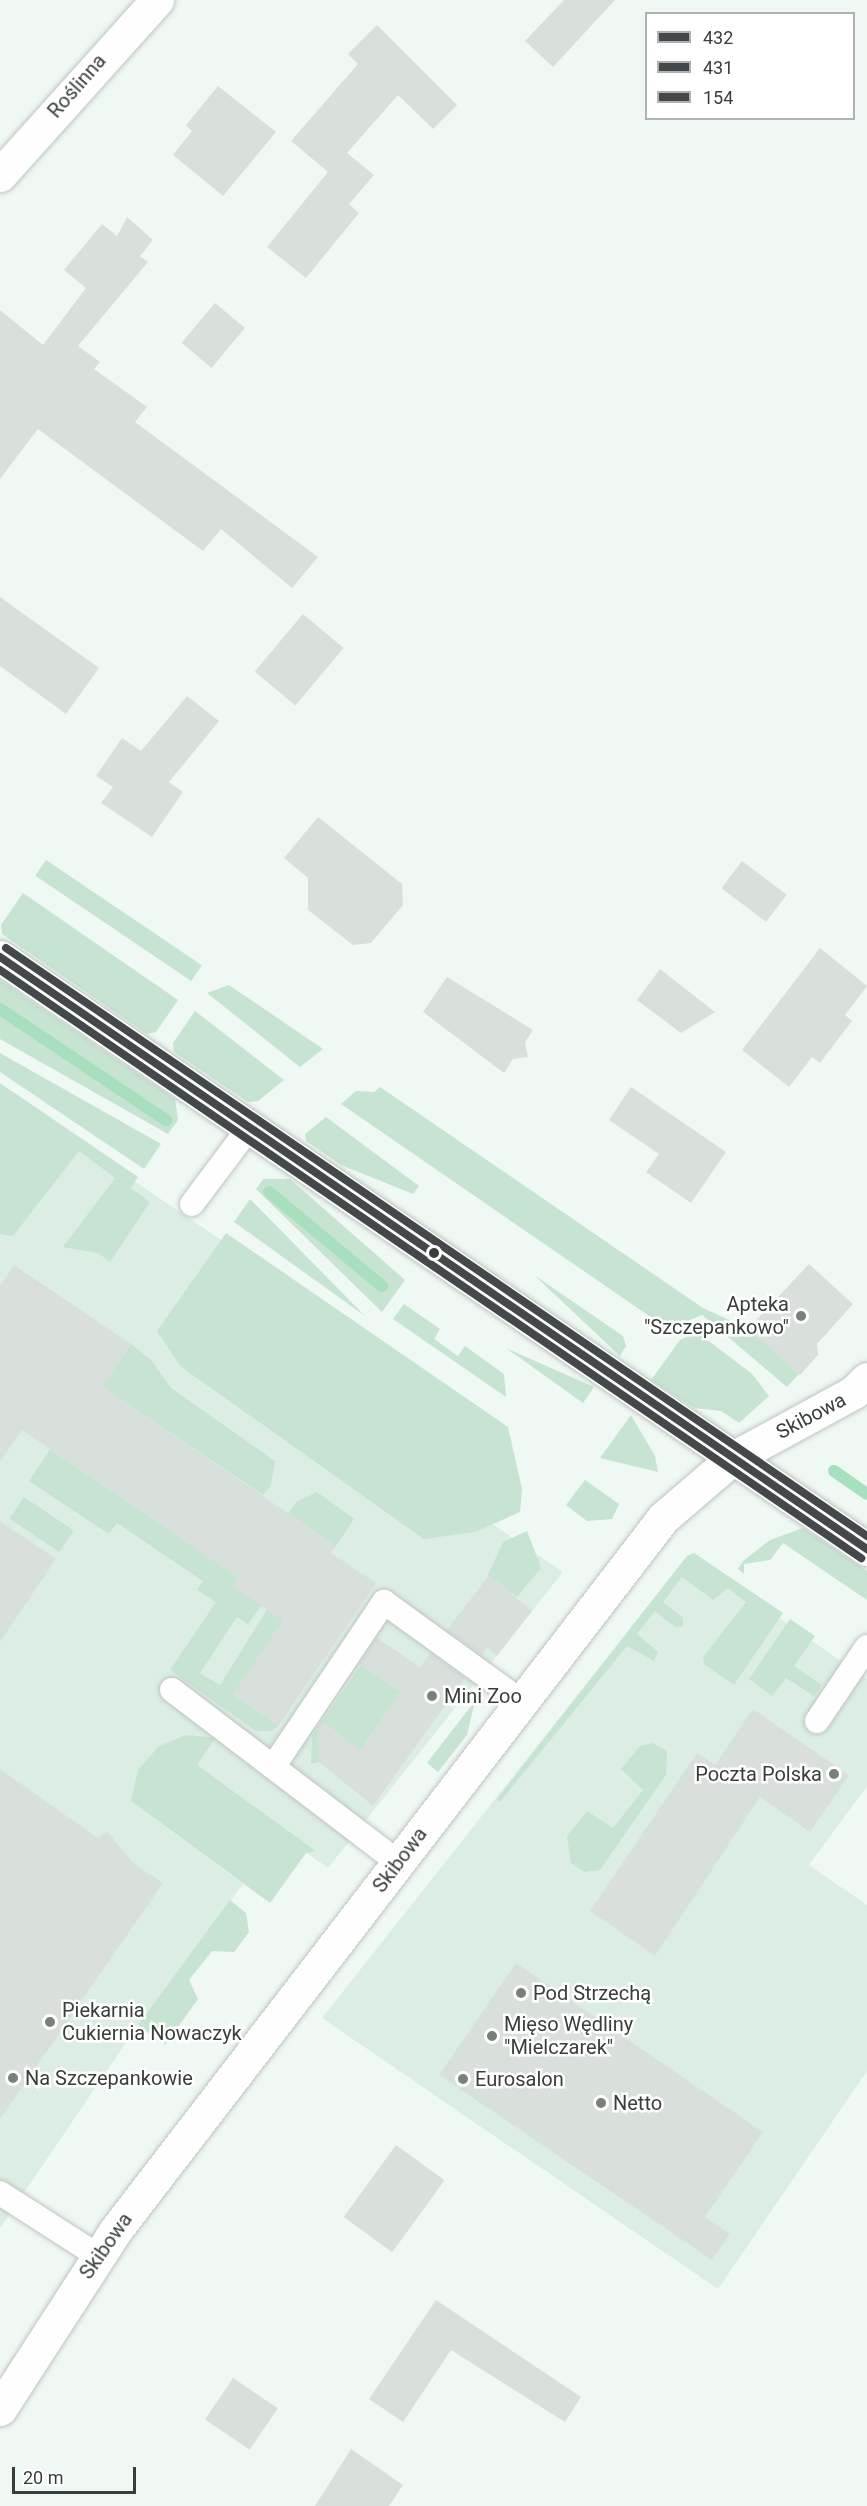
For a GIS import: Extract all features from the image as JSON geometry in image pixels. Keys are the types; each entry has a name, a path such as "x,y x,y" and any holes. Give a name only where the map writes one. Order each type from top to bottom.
{"street":[{"name":"Roślinna","path":"0,174 157,0"},
{"path":"0,957 867,1549"},
{"name":"Skibowa","path":"0,2409 98,2256 663,1518 733,1458 854,1392 867,1379"}],"lane":[{"path":"192,1204 249,1128"},
{"path":"273,1767 384,1602 521,1701"},
{"path":"817,1721 867,1647"},
{"path":"172,1690 398,1862"},
{"path":"0,2193 98,2256"}],"shaded area":[{"path":"0,1090 498,1428 457,1500 563,1572 328,1868 160,1747 144,1764 131,1801 243,1884 138,2025 0,2228"},
{"path":"688,1555 867,1679 867,1786 809,1865 867,1905 867,2071 718,2289 322,2018"}],"green space":[{"path":"46,860 202,965 191,981 35,876"},
{"path":"23,893 178,1000 156,1032 147,1034 2,934 1,925"},
{"path":"0,980 175,1099 178,1120 168,1134 0,1039"},
{"path":"229,985 323,1049 300,1067 207,993"},
{"path":"195,1011 284,1080 258,1101 248,1102 174,1052 173,1043"},
{"path":"0,1053 161,1144 144,1169 0,1072"},
{"path":"0,1083 138,1177 131,1188 150,1202 110,1262 98,1253 63,1247 115,1178 79,1151 13,1236 0,1234"},
{"path":"380,1087 703,1308 749,1329 799,1374 787,1387 702,1315 667,1329 649,1329 655,1320 341,1104 356,1091 374,1092"},
{"path":"326,1117 419,1186 413,1194 341,1165 306,1141 305,1134"},
{"path":"263,1179 290,1179 405,1280 382,1312 256,1189"},
{"path":"250,1199 365,1316 234,1222"},
{"path":"226,1233 508,1427 522,1489 520,1512 475,1532 424,1539 180,1366 157,1331"},
{"path":"534,1275 623,1336 626,1346 620,1356"},
{"path":"404,1304 440,1329 434,1339 458,1356 465,1346 504,1374 506,1397 393,1319"},
{"path":"697,1332 752,1374 769,1396 739,1423 721,1411 695,1408 651,1380 680,1340"},
{"path":"131,1344 151,1360 171,1388 275,1461 271,1485 263,1495 102,1386"},
{"path":"506,1348 594,1387 583,1403"},
{"path":"631,1415 655,1456 658,1472 600,1458"},
{"path":"50,1449 239,1578 234,1585 262,1605 248,1624 237,1617 200,1673 220,1685 273,1600 289,1612 233,1695 279,1725 272,1731 256,1731 170,1670 216,1602 197,1590 203,1581 117,1523 109,1534 29,1481"},
{"path":"585,1480 619,1504 612,1519 587,1521 566,1505"},
{"path":"317,1492 354,1519 336,1546 288,1513 296,1502"},
{"path":"24,1497 74,1531 59,1552 9,1519"},
{"path":"803,1528 867,1571 867,1600 783,1543 770,1560 744,1564 744,1574 738,1569 743,1561 770,1540"},
{"path":"527,1531 541,1568 517,1597 488,1575 503,1542"},
{"path":"694,1553 783,1613 734,1685 704,1664 703,1657 746,1602 728,1588 713,1600 682,1577 663,1602 683,1618 683,1626 675,1627 655,1611 637,1634 658,1652 654,1661 627,1646 500,1802 496,1800 687,1556"},
{"path":"790,1619 815,1636 794,1666 822,1685 814,1696 786,1678 772,1696 749,1679"},
{"path":"371,1651 367,1669 401,1692 360,1751 331,1728 318,1743 319,1762 311,1764 312,1736"},
{"path":"475,1701 467,1735 438,1772 427,1763"},
{"path":"186,1735 215,1738 197,1765 316,1851 306,1853 270,1903 131,1801 138,1770 159,1746"},
{"path":"652,1743 667,1751 666,1775 600,1870 584,1872 571,1863 567,1836 587,1811 613,1828 643,1790 621,1769 640,1746"},
{"path":"230,1900 246,1913 249,1932 234,1952 212,1951 189,1980 198,1999 165,2045 138,2025"}],"building":[{"path":"564,0 615,0 553,67 525,41"},
{"path":"377,25 457,105 433,129 398,95 347,153 374,175 349,204 359,213 306,278 267,247 328,172 291,141 358,64 348,54"},
{"path":"218,86 276,132 223,196 173,155 192,131 186,125"},
{"path":"127,217 153,240 140,256 148,262 78,346 100,362 94,369 147,407 135,422 318,557 292,588 221,529 203,551 38,429 0,479 0,310 43,345 86,288 64,270 102,224 117,236"},
{"path":"215,303 245,328 211,368 182,343"},
{"path":"0,597 99,668 66,714 0,666"},
{"path":"303,614 344,648 295,706 255,671"},
{"path":"187,696 219,721 169,782 183,792 152,837 101,803 113,787 96,776 122,738 141,751"},
{"path":"318,817 402,884 403,905 371,943 353,945 308,910 308,878 284,858"},
{"path":"742,861 787,895 766,922 722,888"},
{"path":"820,948 867,986 845,1015 852,1021 820,1063 812,1057 789,1087 742,1050"},
{"path":"660,969 715,1012 681,1033 637,1000"},
{"path":"447,977 533,1030 525,1042 528,1057 513,1059 504,1073 423,1012"},
{"path":"631,1087 726,1152 691,1203 646,1172 659,1154 609,1120"},
{"name":"Apteka \"Szczepankowo\"","path":"809,1264 853,1304 817,1344 818,1355 800,1375 748,1329"},
{"path":"14,1265 131,1344 102,1386 336,1546 331,1553 376,1583 279,1725 233,1695 283,1621 233,1586 239,1578 22,1430 0,1462 0,1286"},
{"path":"0,1521 56,1559 0,1642"},
{"path":"489,1575 532,1611 497,1656 487,1647 482,1655 447,1630"},
{"path":"377,1638 420,1667 430,1653 465,1678 373,1806 319,1762 317,1727 322,1720 360,1751 401,1692 359,1664"},
{"path":"753,1709 849,1775 810,1832 760,1797 655,1956 590,1911 697,1753 715,1765"},
{"path":"0,1769 98,1838 107,1831 133,1863 163,1883 0,2119"},
{"name":"Netto","path":"516,1963 763,2132 705,2217 730,2234 712,2260 439,2075"},
{"path":"396,2145 445,2180 392,2252 344,2217"},
{"path":"436,2300 581,2397 565,2422 451,2350 403,2422 369,2399"},
{"path":"233,2378 278,2408 250,2450 205,2419"},
{"path":"351,2449 403,2485 389,2506 315,2506"}],"waterway":[{"path":"0,1009 166,1120"},
{"path":"269,1192 382,1286"},
{"path":"834,1471 867,1494"}],"transit line":[{"name":"154","path":"6,948 867,1536"},
{"name":"432","path":"0,957 867,1549"},
{"name":"431","path":"0,970 861,1558"}],"place":[{"name":"Apteka \"Szczepankowo\"","path":"801,1316"},
{"name":"Mini Zoo","path":"432,1696"},
{"name":"Poczta Polska","path":"834,1774"},
{"name":"Pod Strzechą","path":"521,1993"},
{"name":"Piekarnia Cukiernia Nowaczyk","path":"50,2022"},
{"name":"Mięso Wędliny \"Mielczarek\"","path":"492,2036"},
{"name":"Na Szczepankowie","path":"13,2078"},
{"name":"Eurosalon","path":"463,2079"},
{"name":"Netto","path":"601,2103"}]}
